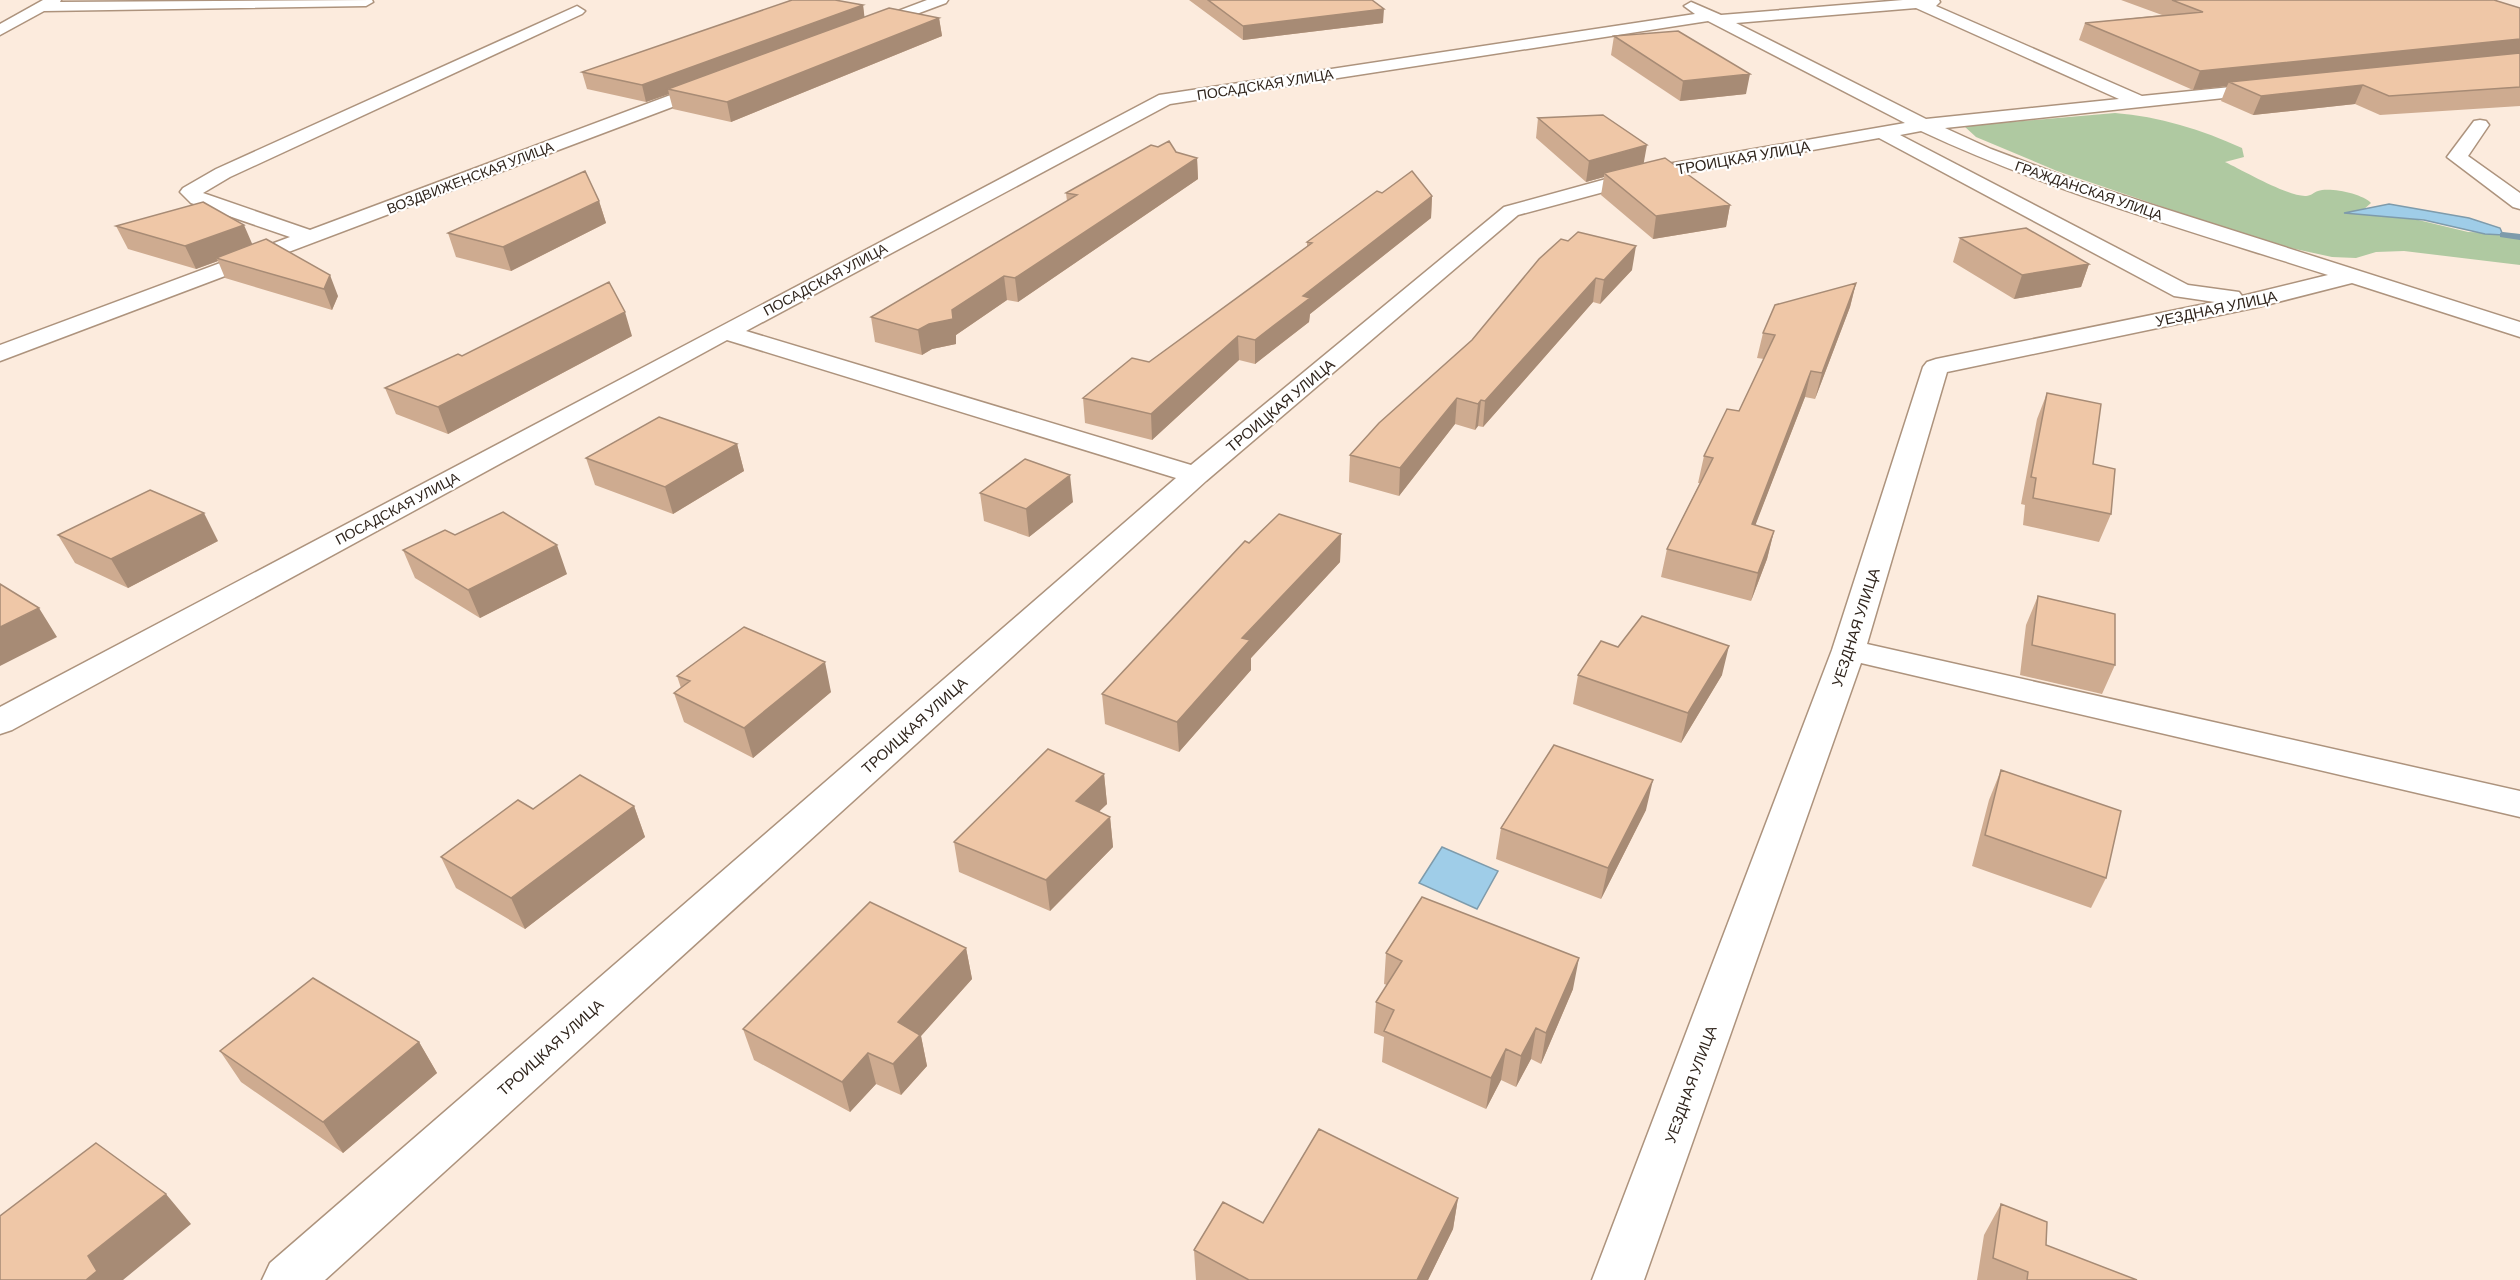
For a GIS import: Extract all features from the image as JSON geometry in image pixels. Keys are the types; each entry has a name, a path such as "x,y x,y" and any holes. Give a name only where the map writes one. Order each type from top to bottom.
{"street":[{"path":"847,36 941,0"},
{"name":"ПОСАДСКАЯ УЛИЦА","path":"0,722 725,332 1165,99 1675,10 1715,18 1948,1"},
{"path":"0,30 48,4 366,2"},
{"path":"1914,2 2138,101"},
{"path":"310,237 198,199 190,192 223,173 577,11"},
{"name":"ГРАЖДАНСКАЯ УЛИЦА","path":"1715,18 1923,125 1984,153 2064,183 2520,330"},
{"name":"ВОЗДВИЖЕНСКАЯ УЛИЦА","path":"0,354 735,78"},
{"name":"ТРОИЦКАЯ УЛИЦА","path":"288,1280 1196,475 1511,211 1650,173 1923,125 2288,86"},
{"path":"2480,125 2457,157 2520,203"},
{"path":"1882,133 2182,291 2258,300"},
{"name":"УЕЗДНАЯ УЛИЦА","path":"1628,1276 1849,650 1936,367 2258,300 2349,276"},
{"path":"725,332 1196,475"},
{"path":"1849,650 2520,804"}],"green space":[{"path":"2115,113 2148,117 2180,125 2242,148 2244,157 2225,162 2289,192 2306,196 2323,190 2338,191 2354,194 2371,203 2363,210 2348,213 2410,218 2468,232 2520,234 2520,265 2404,251 2376,252 2356,258 2332,257 2272,244 2057,171 1976,137 1964,126"}],"water":[{"path":"2389,204 2469,218 2500,228 2503,235 2485,234 2424,220 2344,213"},
{"path":"1442,847 1498,871 1477,909 1419,883"}],"building":[{"path":"792,0 835,0 863,5 642,85 582,72"},
{"path":"1208,0 1372,0 1384,9 1243,26"},
{"path":"2172,0 2494,0 2520,8 2520,39 2200,71 2085,23 2203,12"},
{"path":"889,8 939,18 727,102 668,89"},
{"path":"1678,31 1750,74 1683,81 1614,36"},
{"path":"2520,53 2520,87 2389,96 2363,85 2261,96 2229,82"},
{"path":"1603,115 1647,145 1589,161 1538,118"},
{"path":"1169,141 1176,152 1197,158 1015,278 1004,276 952,310 953,319 929,324 918,330 871,317 1077,195 1066,193 1151,145 1158,147"},
{"path":"1665,158 1730,205 1656,216 1604,173"},
{"path":"585,171 599,201 503,247 448,233"},
{"path":"1412,171 1432,196 1303,296 1310,298 1255,340 1238,336 1151,414 1083,398 1132,358 1149,362 1312,243 1307,242 1377,191 1382,193"},
{"path":"203,202 244,225 185,246 116,226"},
{"path":"2026,228 2089,264 2022,275 1960,238"},
{"path":"1578,232 1636,246 1604,280 1596,278 1485,401 1481,400 1478,404 1457,398 1400,468 1350,455 1379,423 1472,340 1539,259 1561,239 1568,241"},
{"path":"266,239 330,275 324,289 216,258"},
{"path":"609,282 625,312 438,407 385,388 458,354 462,356"},
{"path":"1856,283 1822,373 1811,371 1752,524 1774,531 1758,573 1667,549 1713,458 1704,456 1727,409 1739,411 1775,335 1763,333 1775,305"},
{"path":"2047,393 2101,404 2093,464 2115,469 2111,514 2033,498 2036,478 2031,477"},
{"path":"659,417 737,444 665,487 586,458"},
{"path":"1025,459 1070,475 1026,509 980,493"},
{"path":"150,490 204,513 111,559 58,535"},
{"path":"503,512 557,545 468,590 403,550 445,530 455,535"},
{"path":"1279,514 1341,534 1242,638 1250,640 1177,722 1102,694 1245,541 1249,543"},
{"path":"0,584 39,608 0,627"},
{"path":"2038,596 2115,614 2115,665 2032,645"},
{"path":"1642,616 1729,646 1688,713 1578,675 1601,641 1618,647"},
{"path":"744,627 825,662 744,728 674,693 690,681 677,676"},
{"path":"1554,745 1653,780 1608,868 1501,828"},
{"path":"1048,749 1104,774 1076,801 1110,817 1046,880 954,842"},
{"path":"2001,770 2121,811 2106,878 1985,835"},
{"path":"580,775 634,806 511,898 441,857 518,800 533,809"},
{"path":"1422,897 1579,958 1546,1033 1536,1028 1521,1056 1506,1049 1491,1078 1384,1031 1394,1010 1376,1002 1402,961 1386,953"},
{"path":"870,902 966,948 898,1022 920,1035 893,1064 868,1053 842,1082 743,1029"},
{"path":"313,978 419,1042 323,1122 220,1051"},
{"path":"1319,1129 1458,1198 1417,1280 1249,1280 1194,1250 1223,1202 1263,1223"},
{"path":"96,1143 166,1194 88,1256 97,1271 86,1280 0,1280 0,1216"},
{"path":"2001,1204 2047,1222 2046,1245 2137,1280 2027,1280 2028,1272 1993,1258"}],"waterway":[{"path":"2503,235 2520,237"}]}
